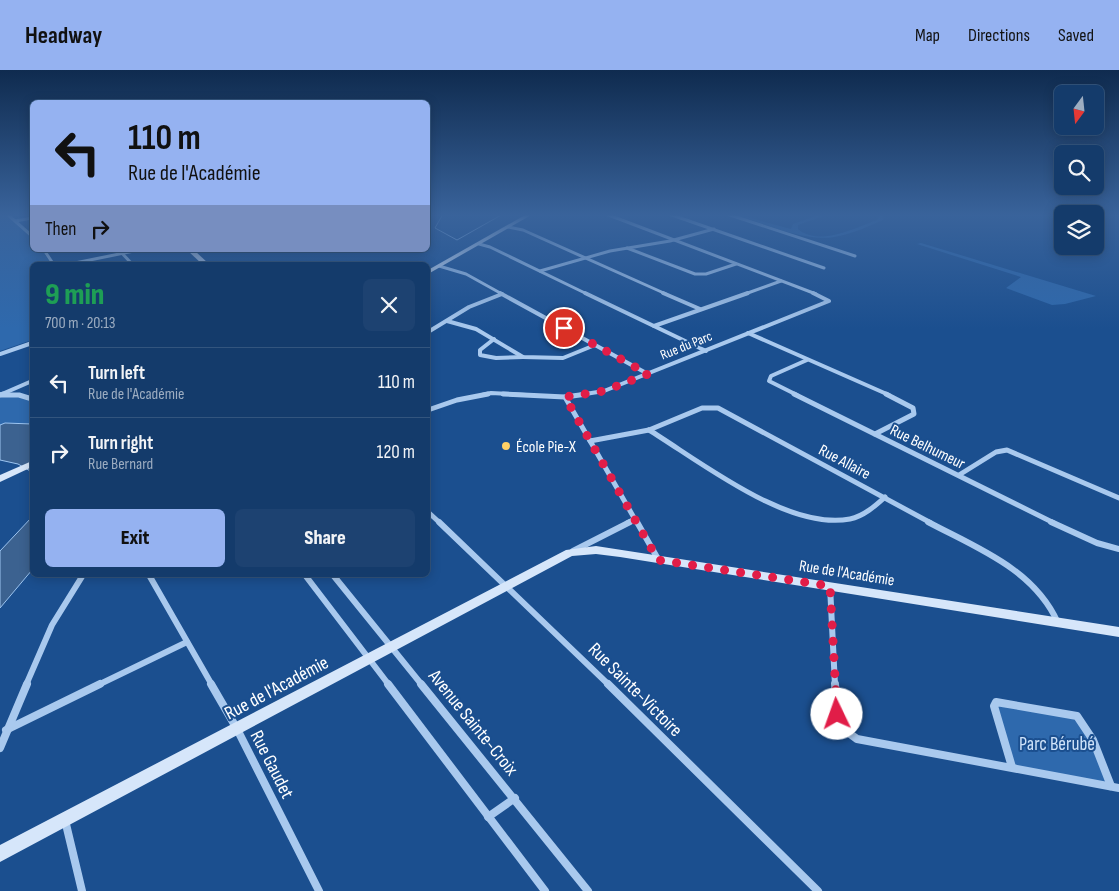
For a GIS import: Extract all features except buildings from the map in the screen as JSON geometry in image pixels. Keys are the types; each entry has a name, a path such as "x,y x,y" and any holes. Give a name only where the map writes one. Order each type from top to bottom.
{"street":[{"path":"81,262 129,252"},
{"path":"193,252 204,262"},
{"path":"430,271 464,252"},
{"path":"497,252 706,351"},
{"path":"570,252 700,309"},
{"path":"539,271 608,252"},
{"path":"638,252 695,274 710,273 736,264"},
{"path":"707,252 781,281"},
{"path":"780,252 824,268"},
{"path":"845,252 856,256"},
{"path":"122,254 130,262"},
{"path":"439,266 460,272 648,374"},
{"path":"654,326 781,281"},
{"name":"Rue du Parc","path":"430,410 457,400 491,394 565,397 604,391 827,303 829,299 781,281"},
{"path":"430,331 477,303 502,294"},
{"path":"447,321 468,326 523,357"},
{"path":"748,334 907,403 913,408 914,414 875,434"},
{"path":"494,339 480,350 480,355 496,358 563,358 596,345"},
{"path":"0,354 30,344"},
{"name":"Rue Belhumeur","path":"807,360 771,376 769,382 1078,534 1097,543 1119,548"},
{"path":"0,395 30,382"},
{"path":"0,395 19,395 30,398"},
{"path":"565,397 658,560"},
{"name":"Rue Allaire","path":"590,441 649,430 702,408 718,408 885,497 1017,571 1046,598 1058,623"},
{"path":"649,430 772,505 804,517 821,520 850,519 868,511 885,497"},
{"path":"959,475 996,452 1008,450 1119,498"},
{"path":"0,479 30,465"},
{"name":"Rue Sainte-Victoire","path":"430,514 508,586 818,891"},
{"name":"Rue de l'Académie","path":"0,854 635,519"},
{"name":"Rue de l'Académie","path":"570,553 596,550 1119,632"},
{"path":"0,748 52,625 81,577"},
{"name":"Rue Gaudet","path":"150,577 237,729 319,891"},
{"path":"307,577 545,891"},
{"name":"Avenue Sainte-Croix","path":"335,577 515,798 588,891"},
{"path":"830,586 837,714 841,725 847,733 857,739 1115,787"},
{"path":"6,730 187,642"},
{"path":"1012,767 994,706 996,702 1077,716 1088,728 1115,787"},
{"path":"488,817 515,798"},
{"path":"65,819 82,891"}],"green space":[{"path":"0,252 44,252 50,262 30,262 30,341 0,351"},
{"path":"943,252 952,252 1096,296 1065,304 1052,305 1006,288 1021,277"},
{"path":"22,394 30,398 30,424 0,425 0,396"},
{"name":"Parc Bérubé","path":"996,702 1069,713 1085,723 1111,786 1012,767"}],"shaded area":[{"path":"5,423 30,424 30,471 18,464 0,460 0,425"},
{"path":"30,519 30,572 0,608 0,551"}],"place":[{"name":"École Pie-X","path":"506,446"}],"route":[{"path":"564,328 648,374 604,391 565,397 658,560 830,586 837,714"}]}
